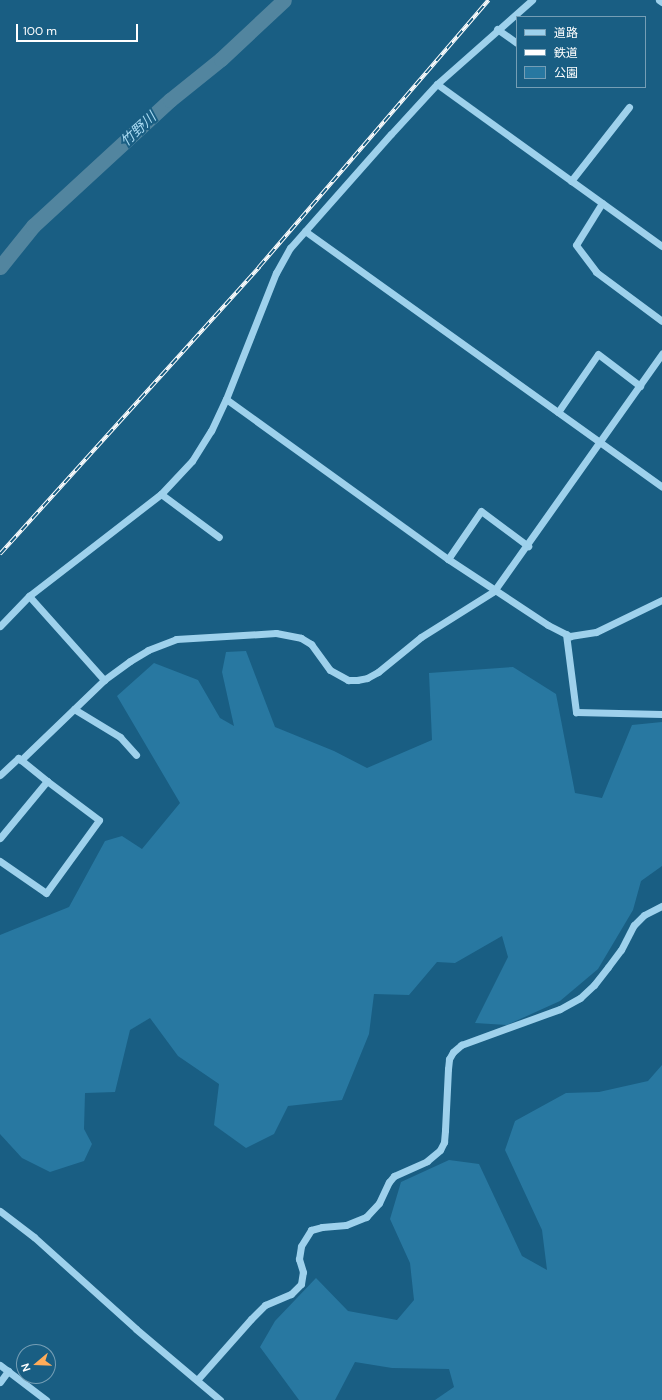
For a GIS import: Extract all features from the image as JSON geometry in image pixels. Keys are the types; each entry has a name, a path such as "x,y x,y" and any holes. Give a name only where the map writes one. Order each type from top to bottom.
{"street":[{"path":"0,626 29,596 161,494 178,477 199,452 211,431 226,399 276,273 290,248 437,84 497,29 532,0"},
{"path":"497,29 516,43"},
{"path":"437,84 662,246"},
{"path":"571,181 629,107"},
{"path":"602,203 576,245 596,272 662,320"},
{"path":"305,231 662,487"},
{"path":"558,412 598,354 640,386"},
{"path":"21,760 104,680 142,654 176,639 260,633 276,633 301,638 311,644 330,670 339,677 348,680 367,678 393,662 421,637 494,591 528,546 599,442 662,354"},
{"path":"226,399 494,591 548,625 570,636 596,632 662,600"},
{"path":"161,494 219,537"},
{"path":"448,559 481,511 528,546"},
{"path":"29,596 104,680"},
{"path":"566,634 576,712 662,714"},
{"path":"74,709 120,737 136,755"},
{"path":"0,775 18,758 99,820 46,893 0,861"},
{"path":"0,838 47,781"},
{"path":"197,1380 265,1305 291,1294 301,1284 303,1272 299,1259 301,1246 311,1230 322,1227 346,1225 366,1217 379,1203 389,1182 394,1176 427,1161 440,1150 444,1142 448,1064 453,1052 462,1045 560,1009 580,998 622,950 634,924 644,915 662,906"},
{"path":"0,1211 34,1237 136,1329 220,1400"},
{"path":"0,1365 46,1400"},
{"path":"0,1382 8,1371"}],"green space":[{"path":"246,651 275,727 334,751 367,768 432,740 429,673 513,667 556,694 575,793 602,798 632,725 662,722 662,866 641,881 633,910 598,969 560,1001 507,1025 475,1023 508,957 502,936 455,963 437,962 409,995 374,994 369,1034 342,1100 288,1106 274,1134 246,1148 214,1125 219,1084 178,1056 150,1018 130,1030 115,1092 85,1093 84,1129 92,1144 84,1161 50,1172 22,1158 0,1134 0,935 69,907 105,841 122,836 142,849 180,803 117,696 154,663 198,680 220,718 234,726 222,672 226,652"},
{"path":"662,1065 662,1400 435,1400 454,1387 449,1369 392,1368 355,1362 335,1400 299,1400 260,1347 275,1321 316,1278 348,1311 397,1320 414,1300 410,1263 390,1219 401,1182 449,1160 479,1164 522,1256 547,1270 542,1230 505,1150 515,1121 566,1093 599,1092 648,1081"}],"waterway":[{"name":"竹野川","path":"0,267 33,226 170,100 221,59 284,0"}],"railway":[{"path":"0,554 259,267 489,0"}]}
